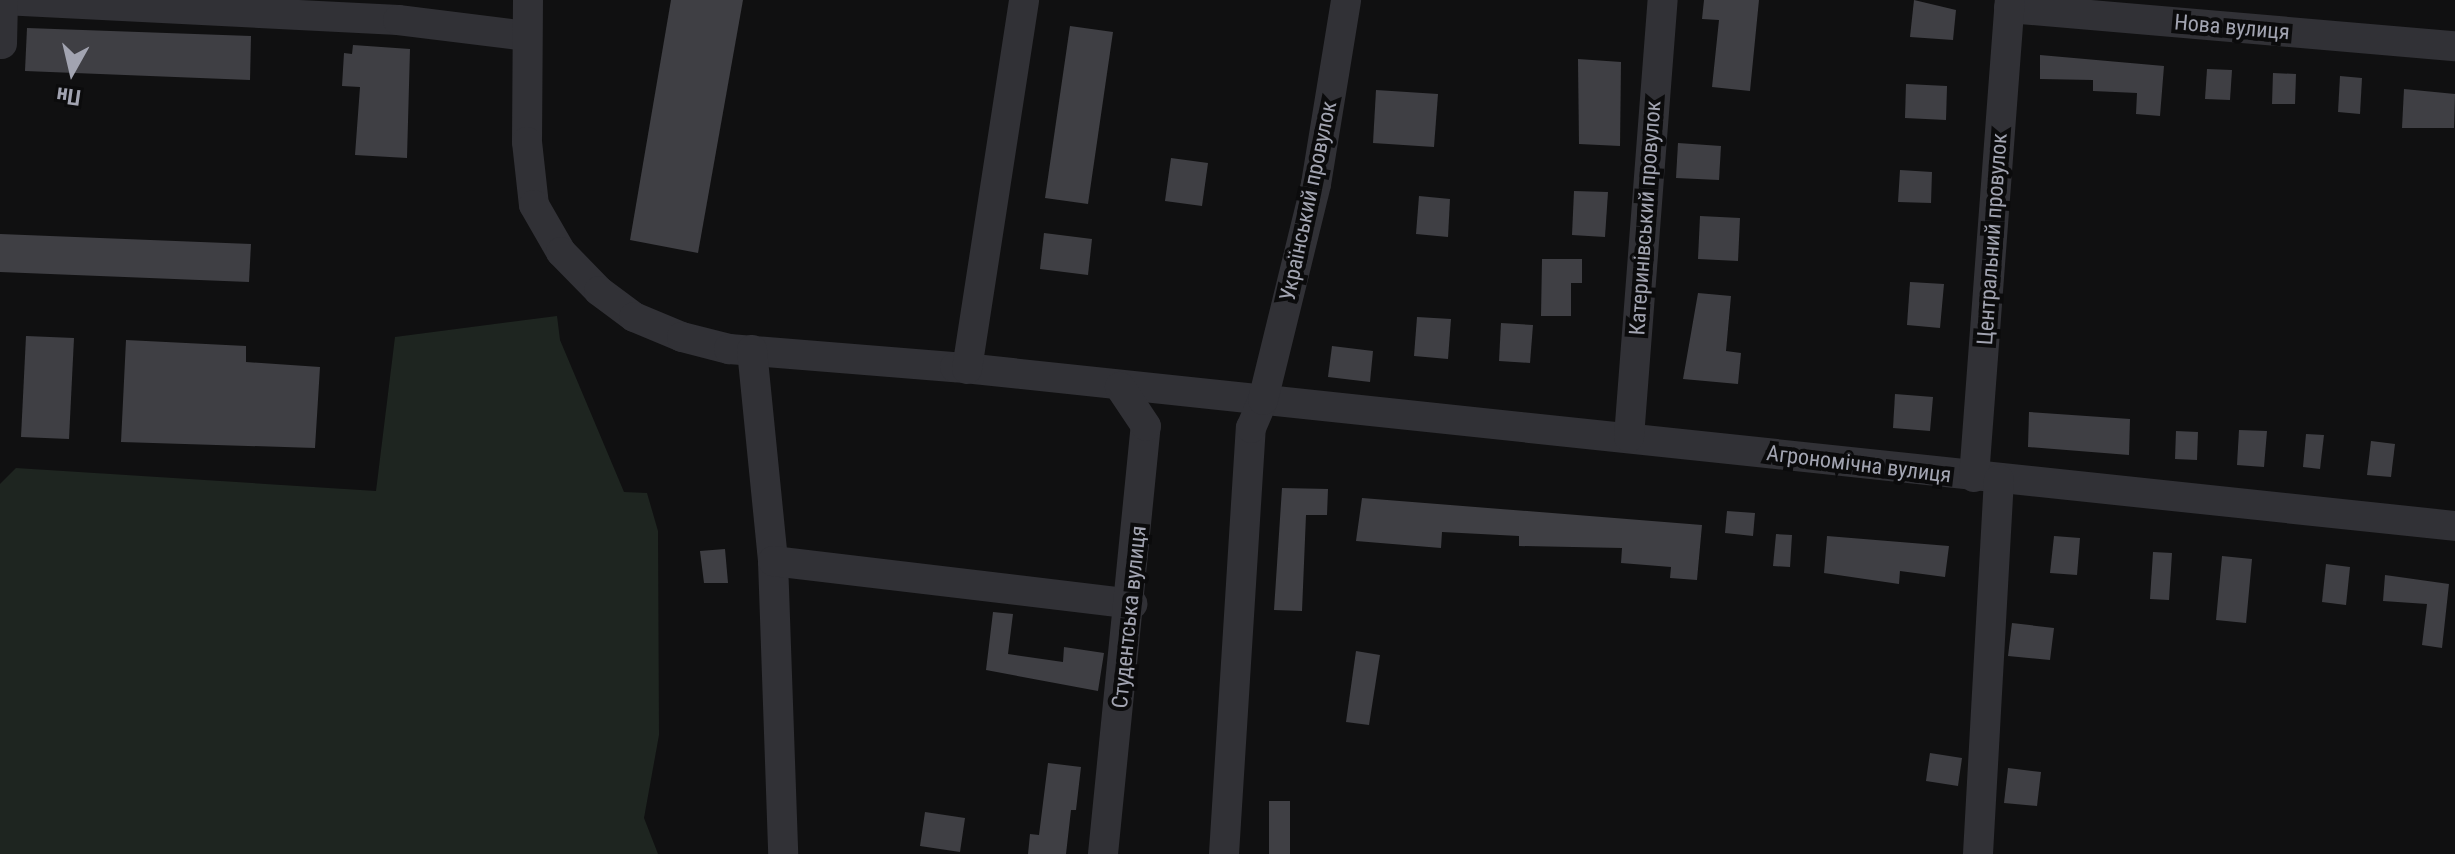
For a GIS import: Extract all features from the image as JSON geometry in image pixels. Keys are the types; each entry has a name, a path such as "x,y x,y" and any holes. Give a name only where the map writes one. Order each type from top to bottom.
{"street":[{"path":"2,44 3,0 399,10 527,36"},
{"name":"Агрономічна вулиця","path":"528,0 534,205 561,252 634,317 682,337 752,350 1629,437 1987,479 2455,526"},
{"path":"967,369 1024,0"},
{"name":"Український провулок","path":"1224,854 1236,735 1238,568 1251,428 1263,400 1316,184 1346,0"},
{"name":"Катеринівський провулок","path":"1629,437 1663,0"},
{"name":"Нова вулиця","path":"2010,4 2455,46"},
{"name":"Центральний провулок","path":"1978,854 1987,479 2010,4"},
{"path":"752,350 773,561 783,854"},
{"name":"Студентська вулиця","path":"1103,854 1132,604 1146,426 1120,387"},
{"path":"773,561 1132,604"}],"shaded area":[{"path":"557,316 560,340 624,492 647,493 658,531 659,735 644,818 658,854 0,854 0,484 16,468 376,491 395,337"}],"building":[{"path":"671,0 743,0 698,253 630,240"},
{"path":"1704,0 1759,0 1750,91 1712,87 1719,20 1702,19"},
{"path":"1914,0 1956,10 1953,40 1910,37"},
{"path":"1070,26 1113,32 1088,204 1045,198"},
{"path":"27,28 251,36 250,80 25,71"},
{"path":"353,45 410,49 407,158 355,155 360,87 342,86 344,53 352,54"},
{"path":"2040,55 2164,66 2160,116 2136,114 2137,93 2093,91 2093,80 2040,79"},
{"path":"1578,59 1621,62 1620,146 1579,144"},
{"path":"2207,69 2232,70 2230,100 2205,99"},
{"path":"2273,73 2296,74 2295,104 2272,104"},
{"path":"2340,76 2362,78 2360,114 2338,112"},
{"path":"1906,84 1947,86 1946,120 1905,118"},
{"path":"2404,89 2455,94 2454,128 2402,128"},
{"path":"1376,90 1438,94 1434,147 1373,143"},
{"path":"1678,143 1721,146 1719,180 1676,178"},
{"path":"1171,158 1208,163 1202,206 1165,201"},
{"path":"1900,170 1932,172 1931,203 1898,202"},
{"path":"1574,191 1608,192 1605,237 1572,235"},
{"path":"1419,196 1450,199 1448,237 1416,234"},
{"path":"1700,216 1740,218 1738,261 1698,259"},
{"path":"1044,233 1092,239 1088,275 1040,269"},
{"path":"0,234 251,244 249,282 0,272"},
{"path":"1542,259 1582,259 1582,283 1571,283 1571,316 1541,316"},
{"path":"1910,282 1944,284 1940,328 1907,325"},
{"path":"1698,293 1731,296 1726,351 1741,353 1738,384 1683,379"},
{"path":"1417,317 1451,319 1448,359 1414,356"},
{"path":"1501,323 1533,325 1530,363 1499,361"},
{"path":"26,336 74,338 69,439 21,437"},
{"path":"126,340 246,346 246,362 320,367 315,448 121,442"},
{"path":"1332,346 1373,351 1370,382 1328,377"},
{"path":"1895,394 1933,397 1930,431 1893,428"},
{"path":"2029,412 2130,419 2129,455 2028,447"},
{"path":"2239,430 2267,431 2264,467 2237,465"},
{"path":"2176,431 2198,432 2197,460 2175,459"},
{"path":"2306,434 2324,435 2320,469 2303,467"},
{"path":"2371,441 2395,444 2391,477 2367,475"},
{"path":"1282,488 1328,489 1327,515 1306,515 1302,611 1274,610"},
{"path":"1362,498 1702,525 1697,580 1670,578 1671,567 1621,563 1622,548 1519,546 1519,536 1442,532 1441,548 1356,541"},
{"path":"1727,511 1755,513 1753,536 1725,533"},
{"path":"1776,534 1792,535 1790,567 1773,566"},
{"path":"1827,536 1949,546 1945,577 1900,571 1899,584 1824,573"},
{"path":"2054,536 2080,538 2077,575 2050,573"},
{"path":"725,549 728,583 704,583 700,551"},
{"path":"2153,552 2172,553 2169,600 2150,599"},
{"path":"2222,556 2252,559 2246,623 2216,620"},
{"path":"2326,564 2350,567 2346,605 2322,602"},
{"path":"2385,575 2449,584 2442,648 2422,645 2427,604 2383,601"},
{"path":"993,612 1013,614 1008,654 1063,662 1064,647 1104,653 1098,691 986,670"},
{"path":"2012,623 2054,628 2050,660 2008,656"},
{"path":"1356,651 1380,655 1369,725 1346,722"},
{"path":"1930,753 1962,758 1958,786 1926,781"},
{"path":"1048,763 1081,767 1076,810 1071,810 1066,854 1028,854 1030,834 1039,835"},
{"path":"2008,768 2041,772 2037,806 2004,803"},
{"path":"1269,801 1290,801 1290,854 1269,854"},
{"path":"925,812 965,818 960,852 920,846"}]}
